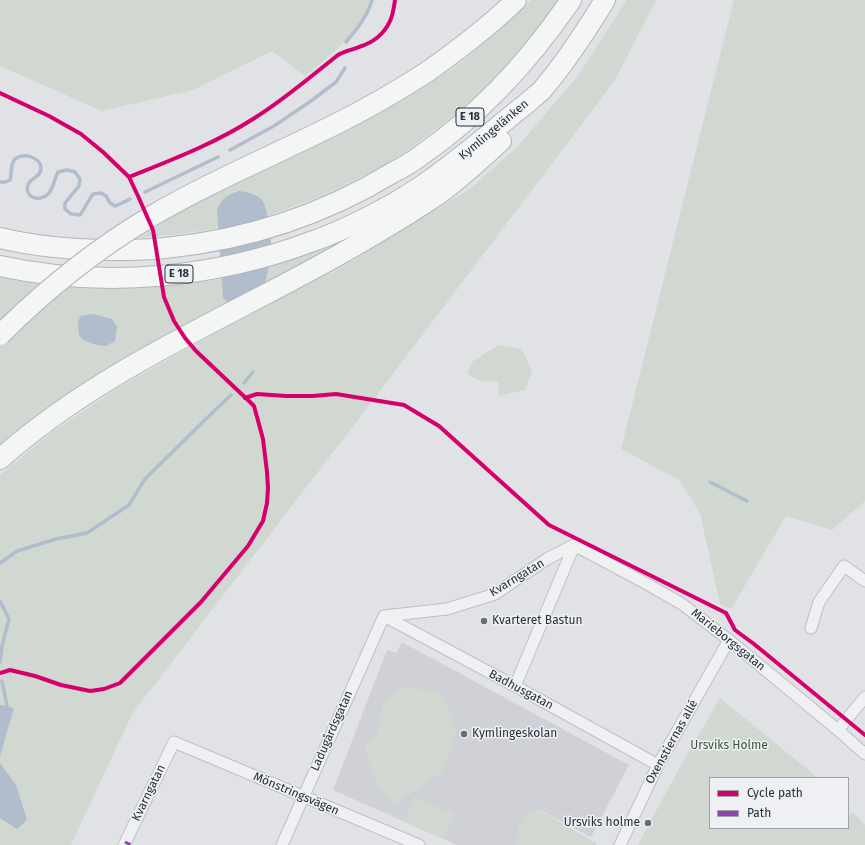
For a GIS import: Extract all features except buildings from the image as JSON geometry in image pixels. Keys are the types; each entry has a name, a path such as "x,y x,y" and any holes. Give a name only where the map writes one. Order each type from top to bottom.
{"highway":[{"path":"0,335 34,302 92,255 150,217 215,182 358,113 398,90 427,72 471,40 516,0"},
{"name":"E 18","path":"0,238 54,248 81,250 163,249 205,243 269,228 339,202 420,157 468,119 515,73 539,45 571,0"},
{"name":"Kymlingelänken","path":"0,266 83,278 167,276 248,262 317,240 398,202 439,174 479,143 540,91 564,62 605,0"},
{"path":"0,459 39,426 140,361 317,268 404,217 439,193 471,168 502,140 523,117 540,91"}],"street":[{"name":"Kvarngatan","path":"384,616 447,609 495,594 548,559 574,545 577,546"},
{"name":"Marieborgsgatan","path":"577,546 682,604 729,640 865,754"},
{"path":"515,686 571,554 577,546"},
{"path":"811,628 819,602 844,566 865,581"},
{"name":"Badhusgatan","path":"384,616 658,765"},
{"name":"Ladugårdsgatan","path":"282,845 384,616"},
{"name":"Oxenstiernas allé","path":"620,845 658,765 729,640"},
{"path":"838,730 865,697"},
{"name":"Kvarngatan","path":"127,844 174,742"},
{"name":"Mönstringsvägen","path":"174,742 419,845"}],"shaded area":[{"name":"Kymlingeskolan","path":"402,642 629,765 591,837 538,809 516,845 457,845 333,790 387,650 396,653"}],"green space":[{"path":"0,0 370,0 359,23 352,33 325,60 305,76 272,51 193,90 102,111 0,66"},
{"path":"531,0 559,0 538,32 490,85 439,127 391,162 325,195 267,216 263,202 231,194 222,201 220,205 218,213 219,228 139,238 167,220 210,196 349,130 404,99 455,67 500,30"},
{"path":"627,0 656,0 615,80 377,395 132,714 71,845 0,845 0,475 52,432 116,389 210,336 344,266 470,189 518,146 577,77"},
{"path":"734,0 865,0 865,501 832,530 786,516 731,609 720,604 700,513 679,480 621,449"},
{"path":"377,225 264,286 269,267 323,249"},
{"path":"0,276 72,286 99,288 181,285 222,279 223,298 230,305 0,448"},
{"path":"499,345 522,349 532,371 525,390 499,396 498,382 480,381 467,374 473,361"},
{"path":"401,687 440,692 457,730 443,771 396,804 378,784 369,764 365,745 377,735 384,701"},
{"name":"Ursviks Holme","path":"720,698 816,777 709,777 709,829 849,829 849,815 853,812 865,825 865,845 638,845 679,769"},
{"path":"415,797 454,814 443,839 404,822"},
{"path":"537,809 596,843 596,845 514,845 520,834 517,828 525,815"}],"water":[{"path":"239,191 254,195 260,198 264,203 271,235 271,245 269,264 262,294 230,305 223,298 217,211 225,198"},
{"path":"94,314 112,319 117,327 115,341 106,346 97,345 83,340 79,335 78,324 80,316"},
{"path":"0,705 14,708 0,756"},
{"path":"0,763 16,785 27,820 17,829 0,818"}],"waterway":[{"path":"346,42 358,27 372,0"},
{"path":"230,150 274,126 311,101 336,82 345,68"},
{"path":"0,182 10,180 12,164 15,159 18,157 27,156 38,161 41,169 41,172 28,185 27,189 30,196 41,198 48,194 52,189 58,172 67,170 75,172 80,179 79,186 65,203 65,209 71,214 80,215 93,194 101,193 106,196 110,203 115,206 130,199"},
{"path":"145,192 218,157"},
{"path":"244,383 253,372"},
{"path":"0,563 17,551 56,539 87,533 129,505 145,479 231,395"},
{"path":"710,482 747,501"},
{"path":"0,601 9,619 2,646 0,662"},
{"path":"2,681 7,706"}],"marked path":[{"path":"125,842 131,845"}],"cycle path":[{"path":"129,177 192,151 238,128 264,112 297,88 338,55 373,40 381,34 390,21 395,0"},
{"path":"0,93 49,116 81,134 103,152 129,177 153,230 164,297 174,321 196,351 254,406 263,439 268,488 267,503 263,521 248,546 201,602 120,683 104,689 90,691 61,685 35,676 10,670 0,673"},
{"path":"245,398 257,394 286,396 336,394 404,405 439,426 549,525 726,613 735,630 865,735"}],"place":[{"name":"Kvarteret Bastun","path":"484,621"},
{"name":"Kymlingeskolan","path":"464,734"},
{"name":"Ursviks holme","path":"648,823"}]}
